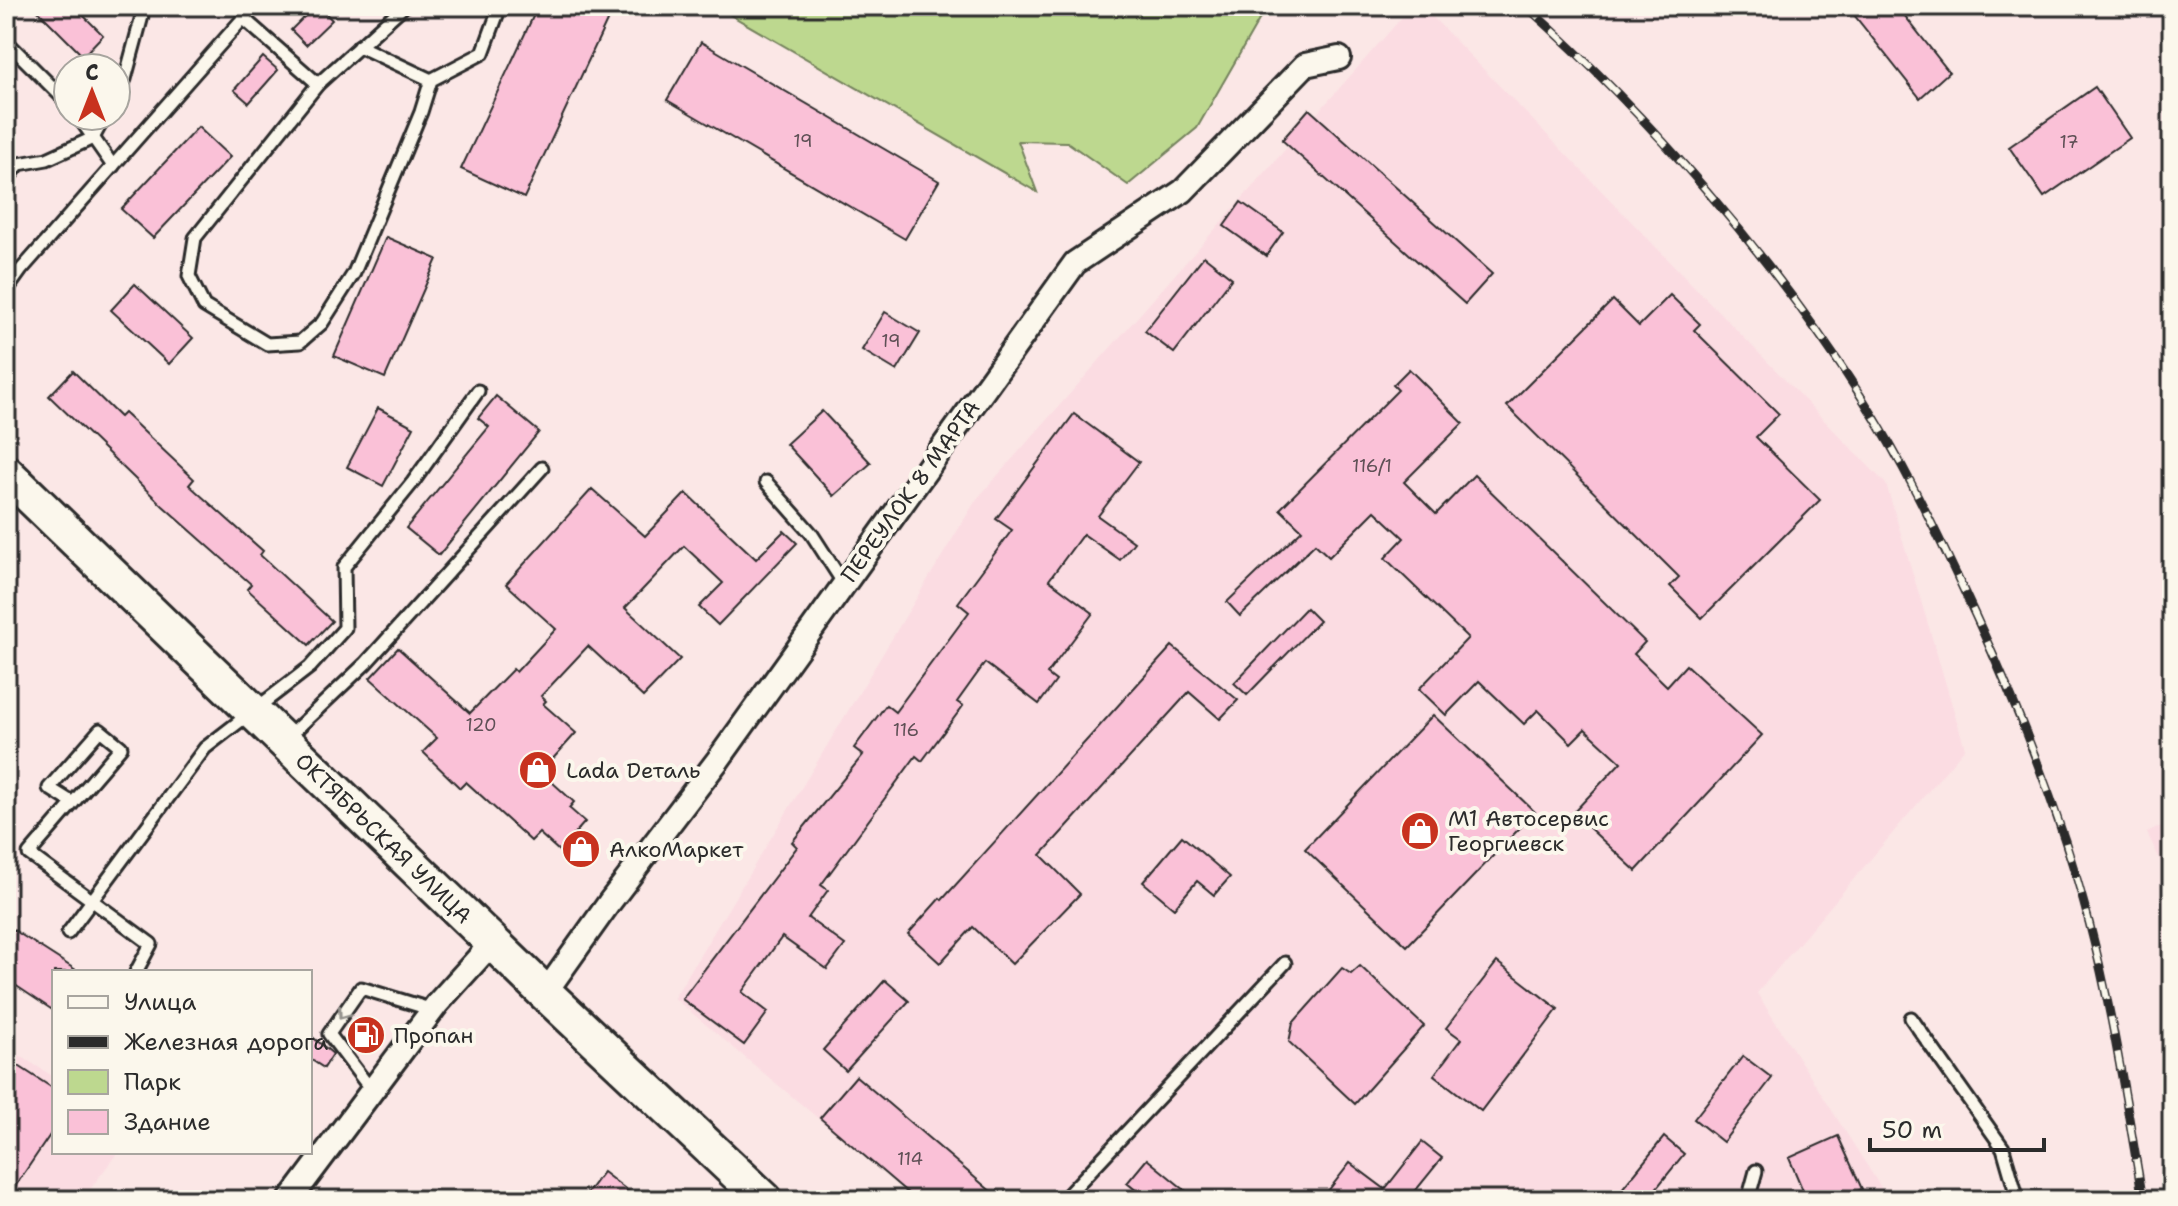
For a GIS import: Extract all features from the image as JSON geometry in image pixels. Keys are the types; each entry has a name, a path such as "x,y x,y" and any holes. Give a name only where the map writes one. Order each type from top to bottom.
{"main road":[{"name":"ОКТЯБРЬСКАЯ УЛИЦА","path":"6,473 492,943 765,1200"}],"street":[{"name":"ПЕРЕУЛОК 8 МАРТА","path":"545,993 718,760 1075,263 1183,191 1305,65 1339,58"},
{"path":"290,1200 433,1010 492,943"}],"lane":[{"path":"132,53 142,16 136,6"},
{"path":"6,291 254,6"},
{"path":"404,6 318,84 195,238 189,276 204,306 267,344 300,342 322,323 354,273 421,112 431,80 483,53 497,15 493,6"},
{"path":"243,18 318,84"},
{"path":"6,41 52,87"},
{"path":"359,46 431,80"},
{"path":"89,132 113,166"},
{"path":"6,181 19,164 47,159 93,138 96,132"},
{"path":"68,933 205,748 310,667 345,628 344,567 413,482 478,391"},
{"path":"284,741 366,663 542,468"},
{"path":"766,482 811,533 844,584"},
{"path":"73,803 49,788 100,730 121,747 73,803 29,854 151,944 137,970"},
{"path":"1063,1200 1285,963"},
{"path":"372,1091 329,1034 361,988 433,1010"},
{"path":"1911,1018 2003,1148 2018,1200"},
{"path":"1748,1200 1756,1171"}],"shaded area":[{"path":"1412,6 1422,6 1886,484 1965,748 1757,993 1889,1200 916,1200 674,998 976,500"},
{"path":"2172,821 2172,884 2147,833"},
{"path":"6,1047 52,1076 52,1154 116,1154 82,1200 6,1200"}],"green space":[{"path":"715,6 1267,6 1197,128 1128,185 1067,142 1018,141 1037,192"}],"building":[{"path":"33,6 74,6 103,35 87,52 79,52"},
{"path":"315,6 319,6 332,20 306,45 291,30"},
{"path":"538,6 614,6 524,198 461,169"},
{"path":"1847,6 1897,6 1949,72 1920,98"},
{"path":"701,42 939,181 905,239 667,100"},
{"path":"263,57 278,70 249,103 234,90"},
{"path":"2095,87 2130,138 2044,197 2009,147"},
{"path":"1309,109 1492,274 1465,304 1282,140"},
{"path":"198,127 230,157 153,238 121,209"},
{"path":"1241,202 1283,232 1266,256 1224,226"},
{"path":"386,237 437,259 385,378 334,356"},
{"path":"1204,256 1232,278 1174,353 1145,331"},
{"path":"135,284 193,338 169,364 111,310"},
{"path":"1670,295 1700,324 1694,330 1779,414 1756,437 1820,500 1702,618 1670,586 1679,577 1507,406 1613,300 1639,326"},
{"path":"885,312 920,333 897,371 862,350"},
{"path":"1409,369 1463,423 1404,482 1436,514 1474,475 1645,642 1634,654 1667,686 1686,665 1762,735 1636,871 1573,813 1621,762 1585,729 1571,743 1538,710 1524,724 1479,681 1446,715 1419,689 1468,638 1385,558 1404,538 1375,511 1329,557 1315,544 1240,616 1227,602 1302,530 1280,509 1398,390 1393,385"},
{"path":"73,371 120,417 124,413 194,479 189,485 263,551 260,555 332,621 309,645 247,589 251,584 163,506 49,396"},
{"path":"496,396 539,432 439,555 406,528 489,427 478,418"},
{"path":"378,408 414,427 383,486 347,467"},
{"path":"822,411 871,463 834,496 786,444"},
{"path":"1074,414 1139,462 1098,516 1134,542 1120,560 1083,534 1049,580 1093,613 1047,674 1056,681 1039,704 985,663 957,702 963,706 922,761 916,756 821,885 828,890 808,918 845,945 827,969 782,937 742,992 768,1012 744,1045 682,999 797,847 792,842 863,755 854,748 886,705 895,712 969,612 958,603 1012,530 996,519"},
{"path":"592,489 645,536 686,493 756,559 784,531 797,543 718,625 699,607 723,583 684,546 625,608 680,659 643,697 588,646 541,696 546,701 543,704 576,733 541,772 574,802 569,808 585,822 559,851 539,833 531,841 466,782 460,788 423,752 437,738 370,678 398,648 470,713 513,669 516,672 556,629 506,584"},
{"path":"1306,608 1319,621 1247,695 1234,683"},
{"path":"1172,646 1238,700 1220,719 1189,692 1041,855 1080,894 1012,964 973,927 940,963 908,934"},
{"name":"М1 Автосервис Георгиевск","path":"1433,715 1535,812 1407,946 1305,849"},
{"path":"1182,836 1230,877 1214,895 1197,881 1174,908 1143,882"},
{"path":"6,925 76,970 52,970 52,1010 6,979"},
{"path":"1497,962 1558,1009 1481,1111 1434,1075 1461,1039 1446,1028"},
{"path":"1360,966 1424,1026 1355,1104 1289,1042 1293,1023 1342,968 1351,974"},
{"path":"885,980 909,1001 846,1071 823,1050"},
{"path":"312,1037 333,1054 324,1068 312,1060"},
{"path":"1743,1056 1772,1078 1723,1142 1694,1119"},
{"path":"14,1063 52,1088 52,1132 6,1200 6,1075"},
{"path":"856,1076 1001,1200 916,1200 820,1118"},
{"path":"1838,1136 1862,1189 1838,1200 1807,1200 1789,1158"},
{"path":"1664,1137 1684,1154 1647,1200 1613,1200"},
{"path":"1422,1142 1442,1158 1408,1200 1321,1200 1350,1163 1385,1189"},
{"path":"1147,1159 1197,1200 1148,1200 1127,1183"},
{"path":"603,1172 640,1200 582,1200"}],"railway":[{"path":"1526,6 1618,94 1749,242 1789,293 1862,398 1917,494 2001,674 2064,838 2089,922 2105,991 2143,1200"}],"place":[{"name":"Lada Dеталь","path":"538,770"},
{"name":"М1 Автосервис Георгиевск","path":"1420,831"},
{"name":"АлкоМаркет","path":"581,849"},
{"name":"Пропан","path":"366,1035"}]}
